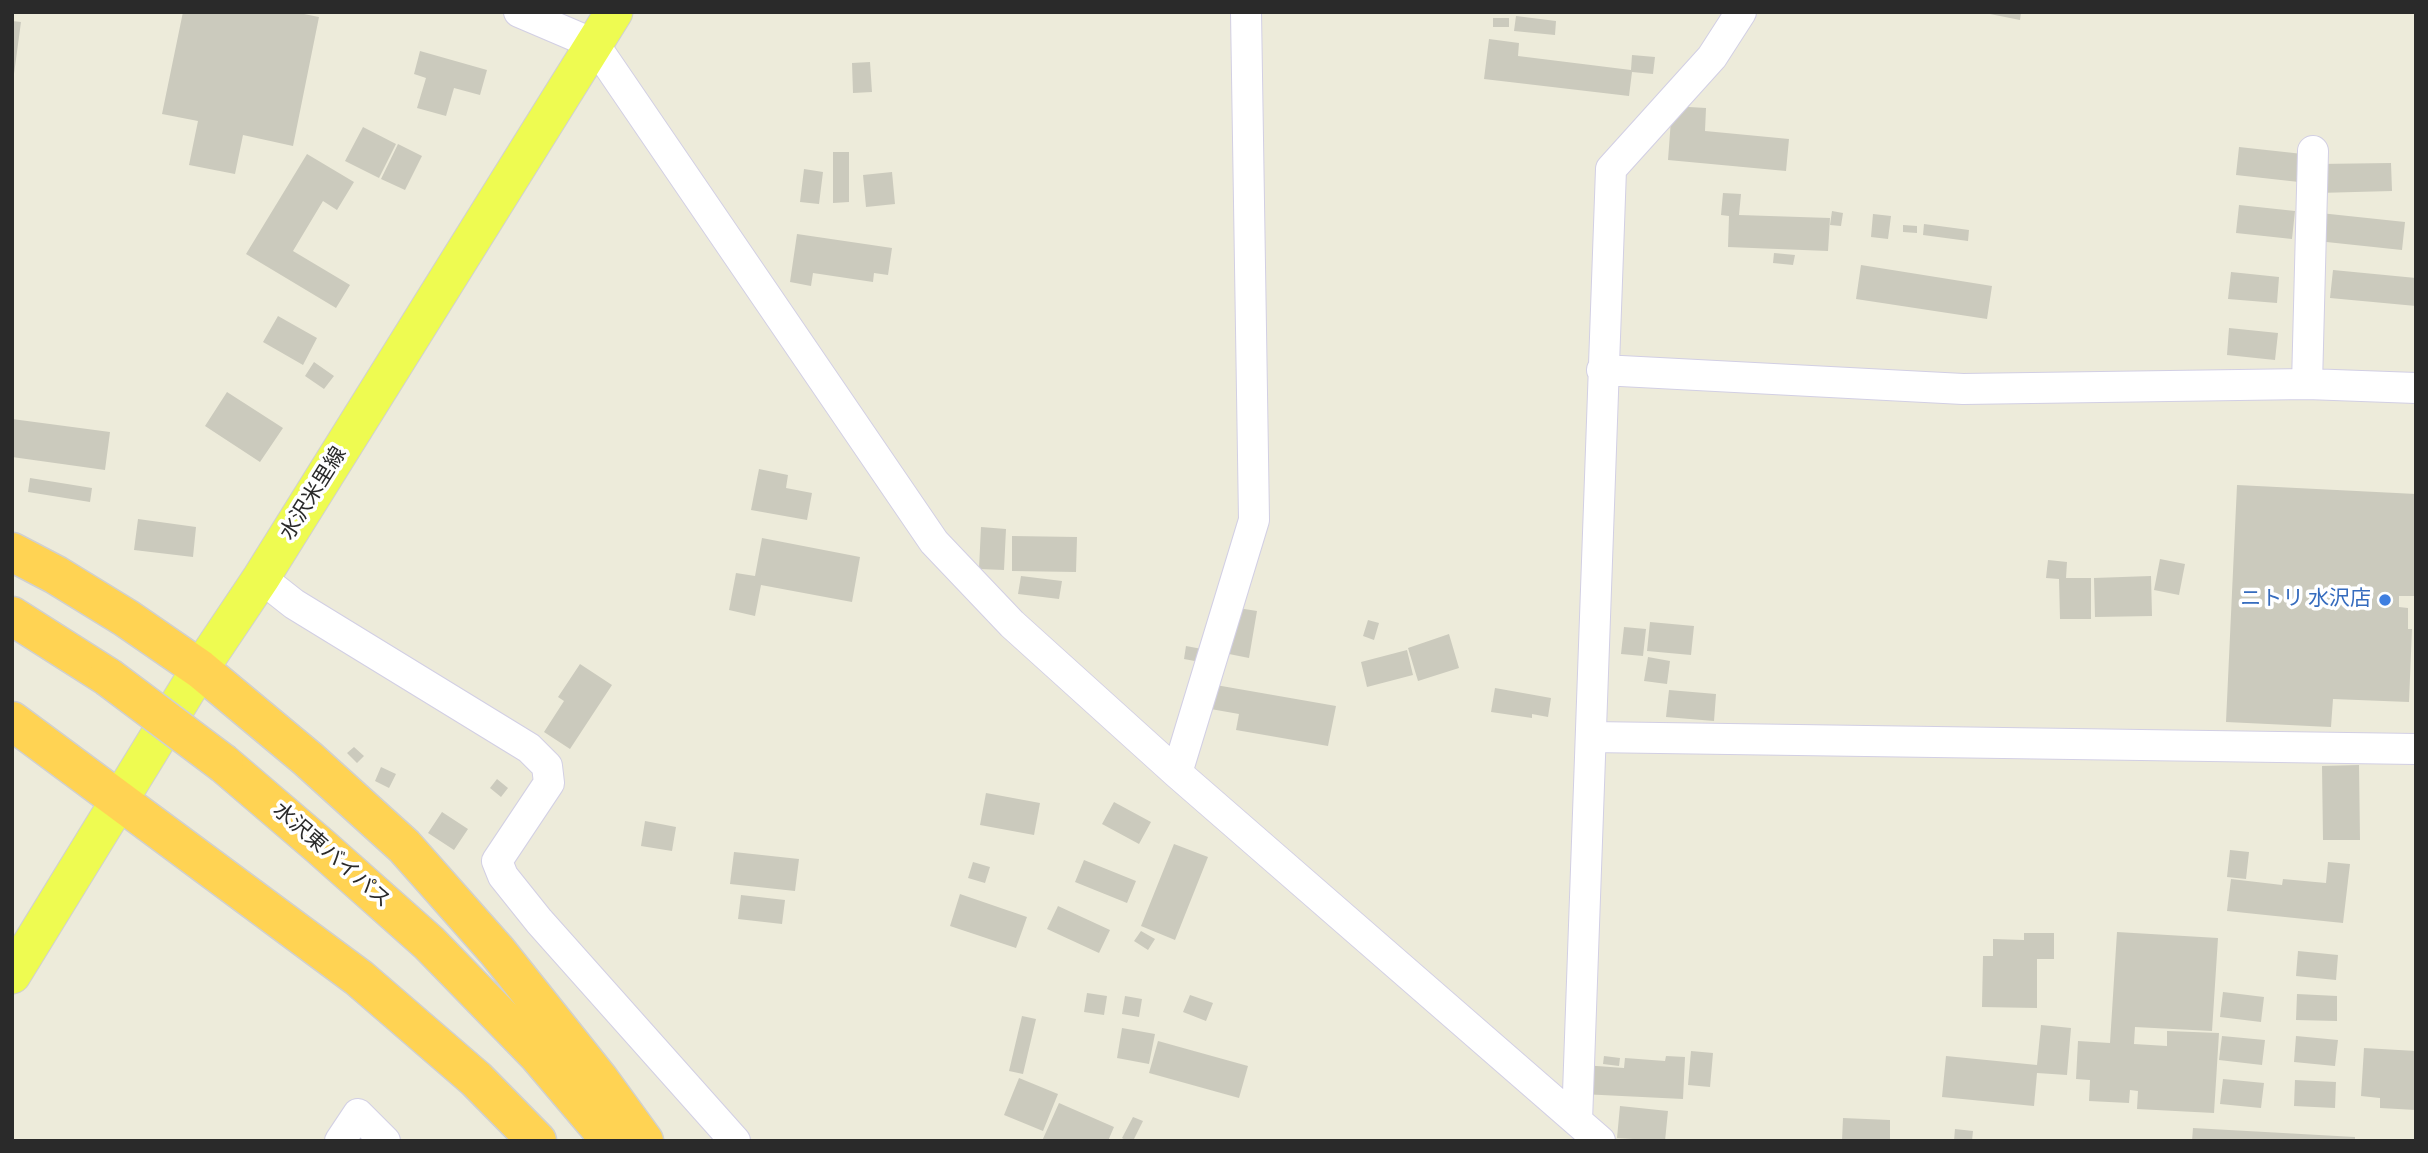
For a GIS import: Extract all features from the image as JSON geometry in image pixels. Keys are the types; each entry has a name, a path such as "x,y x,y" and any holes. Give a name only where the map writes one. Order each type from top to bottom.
{"highway":[{"path":"12,552 114,611 200,669 308,759 404,846 497,951 599,1079 644,1141"},
{"name":"水沢東バイパス","path":"12,616 108,677 224,764 321,846 429,943 538,1055 611,1141"},
{"path":"12,721 359,978 476,1079 537,1141"}],"main road":[{"name":"水沢米里線","path":"12,975 200,669 261,578 614,12"}],"street":[{"path":"520,12 594,44 934,542 1012,624 1177,773 1600,1141"},
{"path":"1177,773 1254,520 1246,12"},
{"path":"1577,1121 1611,169 1712,57 1741,12"},
{"path":"2307,384 2313,151"},
{"path":"1602,370 1963,389 2307,384 2416,388"},
{"path":"261,578 294,604 529,748 547,766 548,783 497,861 503,876 539,921 735,1141"},
{"path":"1591,737 2416,749"},
{"path":"340,1141 358,1114 385,1141"}],"building":[{"path":"183,12 294,12 319,17 293,146 243,135 235,174 189,165 198,121 162,114"},
{"path":"1980,12 2021,12 2020,20"},
{"path":"1516,16 1556,21 1555,35 1514,31"},
{"path":"1493,18 1509,18 1509,27 1493,27"},
{"path":"12,21 21,22 14,74 12,74"},
{"path":"1489,39 1519,43 1518,56 1631,70 1632,55 1655,57 1653,74 1632,72 1629,96 1484,79"},
{"path":"420,51 487,70 480,95 454,88 446,116 417,108 426,78 414,74"},
{"path":"870,62 872,92 853,93 852,63"},
{"path":"1672,106 1706,108 1705,131 1789,139 1786,171 1668,160"},
{"path":"363,127 396,144 379,178 345,161"},
{"path":"398,144 422,156 405,190 381,179"},
{"path":"2239,147 2312,155 2308,183 2236,175"},
{"path":"833,152 849,152 849,202 833,203"},
{"path":"307,154 354,182 337,210 323,201 293,251 350,285 336,308 246,254"},
{"path":"2391,163 2392,191 2318,193 2318,164"},
{"path":"804,169 823,172 819,204 800,202"},
{"path":"892,172 895,204 866,207 863,175"},
{"path":"1723,193 1741,194 1739,215 1830,218 1828,251 1728,247 1729,216 1721,215"},
{"path":"2239,205 2295,211 2292,239 2236,233"},
{"path":"1832,211 1843,213 1841,226 1830,225"},
{"path":"2320,213 2405,222 2402,250 2317,241"},
{"path":"1873,214 1891,216 1888,239 1871,237"},
{"path":"1924,224 1969,230 1968,241 1923,235"},
{"path":"1903,225 1917,226 1917,233 1903,232"},
{"path":"797,234 892,248 888,275 874,273 873,282 813,273 811,286 790,282"},
{"path":"1774,253 1795,255 1793,265 1773,263"},
{"path":"1861,265 1992,286 1987,319 1856,299"},
{"path":"2333,270 2416,278 2416,306 2330,298"},
{"path":"2231,272 2279,277 2277,303 2228,299"},
{"path":"278,316 317,338 303,365 263,342"},
{"path":"2229,328 2278,333 2275,360 2227,355"},
{"path":"314,362 334,376 324,389 305,376"},
{"path":"227,392 283,428 260,462 205,426"},
{"path":"12,419 110,432 105,470 12,457"},
{"path":"759,469 788,475 786,488 812,493 807,520 751,510"},
{"path":"30,478 92,488 90,502 28,492"},
{"path":"2237,485 2416,494 2414,596 2399,596 2399,607 2408,608 2408,629 2412,629 2409,702 2333,699 2331,727 2226,722"},
{"path":"138,519 196,527 193,557 134,550"},
{"path":"981,527 1006,529 1004,570 979,569"},
{"path":"1012,536 1077,537 1076,572 1012,571"},
{"path":"762,538 860,557 852,602 761,585 755,616 729,610 736,573 755,576"},
{"path":"2160,559 2185,564 2179,595 2154,590"},
{"path":"2048,560 2067,562 2066,578 2091,578 2091,619 2060,619 2059,579 2046,578"},
{"path":"1021,576 1062,581 1059,599 1018,594"},
{"path":"2151,576 2152,616 2095,617 2094,578"},
{"path":"1238,608 1257,611 1249,658 1229,654"},
{"path":"1368,620 1379,623 1374,640 1363,636"},
{"path":"1650,622 1694,626 1691,655 1647,651"},
{"path":"1624,627 1646,629 1643,656 1621,654"},
{"path":"1449,634 1459,668 1418,681 1408,648"},
{"path":"1186,646 1202,649 1200,662 1184,659"},
{"path":"1407,650 1413,675 1367,687 1361,662"},
{"path":"1648,657 1670,661 1667,684 1644,681"},
{"path":"580,664 612,685 570,749 544,732 564,701 558,697"},
{"path":"1210,684 1336,706 1328,746 1236,730 1239,714 1205,708"},
{"path":"1495,688 1551,698 1548,717 1532,714 1532,718 1491,712"},
{"path":"1669,690 1716,694 1714,721 1666,717"},
{"path":"354,747 364,756 357,763 347,753"},
{"path":"2359,765 2360,840 2323,840 2322,766"},
{"path":"381,767 396,774 389,788 375,781"},
{"path":"497,779 508,788 501,797 490,788"},
{"path":"986,793 1040,803 1034,835 980,825"},
{"path":"1114,802 1151,822 1139,844 1102,824"},
{"path":"442,812 468,829 454,850 428,833"},
{"path":"645,821 676,827 672,851 641,846"},
{"path":"1174,844 1208,857 1175,940 1141,926"},
{"path":"2230,850 2249,852 2246,879 2227,877"},
{"path":"734,852 799,859 795,891 730,884"},
{"path":"1084,860 1136,881 1127,903 1075,882"},
{"path":"973,862 990,867 985,883 968,878"},
{"path":"2328,862 2350,864 2343,923 2227,911 2231,879 2282,885 2283,879 2326,883"},
{"path":"960,894 1027,917 1016,948 950,926"},
{"path":"741,895 785,900 782,924 738,919"},
{"path":"1058,906 1110,930 1099,953 1047,929"},
{"path":"1141,931 1155,939 1148,950 1134,941"},
{"path":"2117,932 2218,938 2212,1031 2135,1027 2134,1044 2167,1046 2167,1031 2219,1033 2214,1113 2137,1109 2138,1091 2130,1090 2129,1103 2089,1101 2090,1080 2076,1079 2078,1041 2110,1043"},
{"path":"2024,933 2054,933 2054,959 2037,959 2037,1008 1982,1007 1983,956 1993,956 1993,939 2024,940"},
{"path":"2298,951 2338,955 2336,980 2296,976"},
{"path":"2223,992 2264,997 2261,1022 2220,1017"},
{"path":"1087,993 1107,996 1104,1015 1084,1012"},
{"path":"2297,994 2337,996 2337,1021 2296,1020"},
{"path":"1190,995 1213,1003 1206,1021 1183,1012"},
{"path":"1125,996 1142,999 1139,1017 1122,1014"},
{"path":"1022,1016 1036,1019 1023,1074 1009,1071"},
{"path":"2041,1025 2071,1028 2067,1075 2037,1073 2034,1106 1942,1097 1946,1056 2037,1065"},
{"path":"1122,1028 1155,1034 1149,1064 1117,1058"},
{"path":"2222,1036 2265,1040 2262,1065 2219,1060"},
{"path":"2296,1036 2338,1040 2335,1066 2294,1062"},
{"path":"1158,1041 1248,1066 1239,1098 1149,1073"},
{"path":"2364,1048 2416,1051 2416,1110 2380,1108 2380,1098 2361,1096"},
{"path":"1691,1051 1713,1053 1710,1087 1688,1085"},
{"path":"1604,1056 1620,1058 1619,1066 1603,1064"},
{"path":"1666,1056 1685,1057 1683,1099 1581,1094 1583,1065 1624,1068 1625,1058 1665,1061"},
{"path":"1019,1078 1058,1094 1043,1131 1004,1115"},
{"path":"2223,1079 2264,1083 2261,1108 2220,1104"},
{"path":"2295,1080 2336,1082 2335,1108 2294,1106"},
{"path":"1059,1103 1114,1127 1108,1141 1042,1141"},
{"path":"1620,1106 1668,1111 1665,1141 1617,1138"},
{"path":"1133,1117 1143,1121 1133,1141 1127,1141 1122,1138"},
{"path":"1843,1118 1890,1120 1890,1141 1842,1141"},
{"path":"2193,1128 2355,1137 2355,1141 2192,1141"},
{"path":"1955,1129 1973,1131 1972,1141 1954,1141"}],"place":[{"name":"ニトリ 水沢店","path":"2385,600"}]}
